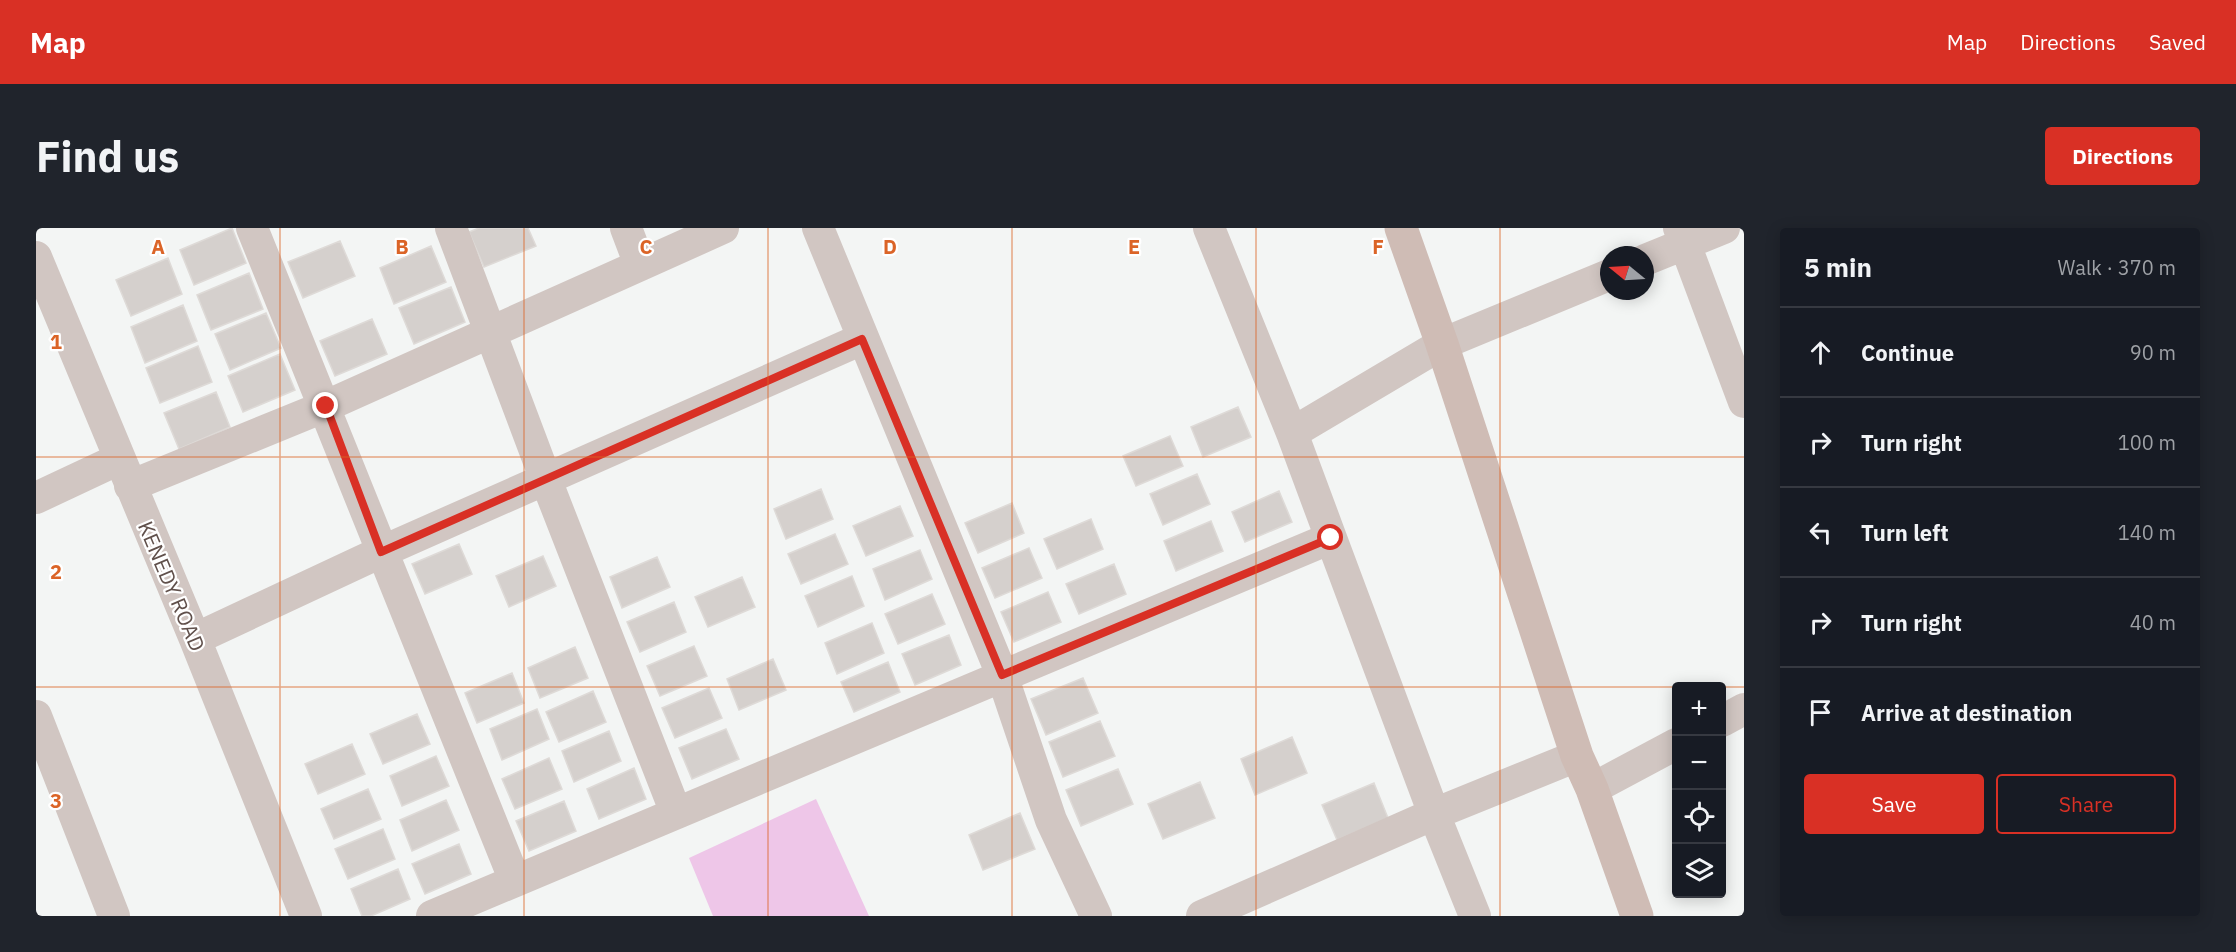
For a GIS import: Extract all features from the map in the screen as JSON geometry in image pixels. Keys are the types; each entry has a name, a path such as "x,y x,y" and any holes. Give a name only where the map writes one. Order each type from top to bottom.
{"main road":[{"path":"1401,228 1442,344 1577,756 1592,789 1637,916"}],"street":[{"path":"252,228 326,406 381,552 514,881"},
{"path":"451,228 676,813"},
{"path":"626,228 640,265"},
{"path":"36,498 124,472 326,406 723,228"},
{"path":"818,228 1002,675 1051,820 1096,916"},
{"path":"1209,228 1292,433 1434,814 1475,916"},
{"path":"1654,254 1682,235 1724,228"},
{"path":"1682,235 1744,402"},
{"name":"KENEDY ROAD","path":"36,257 195,639 306,916"},
{"path":"1292,433 1442,344 1600,279"},
{"path":"195,639 381,552 862,339"},
{"path":"432,916 1331,538"},
{"path":"1726,719 1744,709"},
{"path":"36,716 114,916"},
{"path":"1592,789 1672,747"},
{"path":"1202,916 1434,814 1577,756"}],"shaded area":[{"path":"816,799 869,916 713,916 689,858"}],"building":[{"path":"232,228 246,263 194,285 180,250"},
{"path":"479,228 528,228 536,246 484,267 469,232"},
{"path":"340,241 355,276 303,298 288,262"},
{"path":"431,246 446,282 394,304 380,268"},
{"path":"168,258 182,294 131,316 116,280"},
{"path":"249,273 263,309 211,330 197,295"},
{"path":"451,287 465,322 414,344 399,308"},
{"path":"183,305 197,341 145,363 131,327"},
{"path":"266,313 281,348 230,370 215,334"},
{"path":"372,319 387,354 335,376 320,341"},
{"path":"198,346 212,382 160,403 146,368"},
{"path":"280,354 295,390 243,412 228,376"},
{"path":"216,392 230,427 179,449 164,413"},
{"path":"1238,407 1251,437 1203,457 1191,427"},
{"path":"1170,436 1183,466 1136,486 1123,456"},
{"path":"1197,474 1210,504 1163,525 1150,494"},
{"path":"821,489 833,519 786,539 774,509"},
{"path":"1279,491 1292,522 1245,542 1232,512"},
{"path":"1012,503 1024,533 978,553 965,523"},
{"path":"900,506 913,536 866,556 853,526"},
{"path":"1091,519 1103,549 1057,569 1044,539"},
{"path":"1211,521 1223,551 1176,571 1164,541"},
{"path":"835,534 848,564 801,584 788,554"},
{"path":"459,544 472,574 425,594 412,564"},
{"path":"1029,548 1042,578 995,598 982,568"},
{"path":"920,550 932,579 885,600 873,569"},
{"path":"543,556 556,586 509,607 496,576"},
{"path":"657,557 670,587 622,608 610,577"},
{"path":"1114,564 1126,594 1079,614 1066,584"},
{"path":"852,576 864,606 818,627 805,596"},
{"path":"742,577 755,607 708,627 695,597"},
{"path":"1048,592 1061,622 1014,642 1001,612"},
{"path":"932,594 945,624 898,644 885,614"},
{"path":"674,602 686,632 640,652 627,622"},
{"path":"872,623 884,653 837,674 825,643"},
{"path":"949,635 961,665 915,685 902,654"},
{"path":"694,646 707,676 660,696 647,666"},
{"path":"575,647 588,678 540,698 528,668"},
{"path":"773,659 786,690 739,710 727,679"},
{"path":"888,662 900,692 854,712 841,682"},
{"path":"512,673 524,703 477,723 465,693"},
{"path":"1083,678 1098,713 1046,735 1031,699"},
{"path":"709,688 722,718 675,738 662,708"},
{"path":"593,691 606,722 559,742 546,712"},
{"path":"537,709 549,739 502,760 490,729"},
{"path":"417,714 430,744 383,764 370,734"},
{"path":"1100,721 1115,756 1063,777 1049,742"},
{"path":"726,729 739,759 692,779 679,748"},
{"path":"609,731 621,761 574,782 562,751"},
{"path":"1292,737 1307,773 1255,795 1241,759"},
{"path":"352,744 365,774 318,794 305,764"},
{"path":"436,756 449,786 402,806 390,776"},
{"path":"549,758 562,789 515,809 502,779"},
{"path":"634,768 646,799 599,819 587,789"},
{"path":"1118,769 1133,804 1081,826 1066,790"},
{"path":"1200,782 1215,818 1163,839 1148,804"},
{"path":"1374,783 1388,818 1337,840 1322,805"},
{"path":"368,789 381,819 334,839 321,809"},
{"path":"446,800 459,830 412,851 400,820"},
{"path":"564,801 576,831 529,851 516,821"},
{"path":"1020,813 1035,849 983,870 969,835"},
{"path":"383,829 395,859 348,879 335,849"},
{"path":"459,844 471,874 425,894 412,864"},
{"path":"398,869 410,899 371,916 362,916 351,889"}],"route":[{"path":"326,406 381,552 862,339 1002,675 1331,538"}]}
